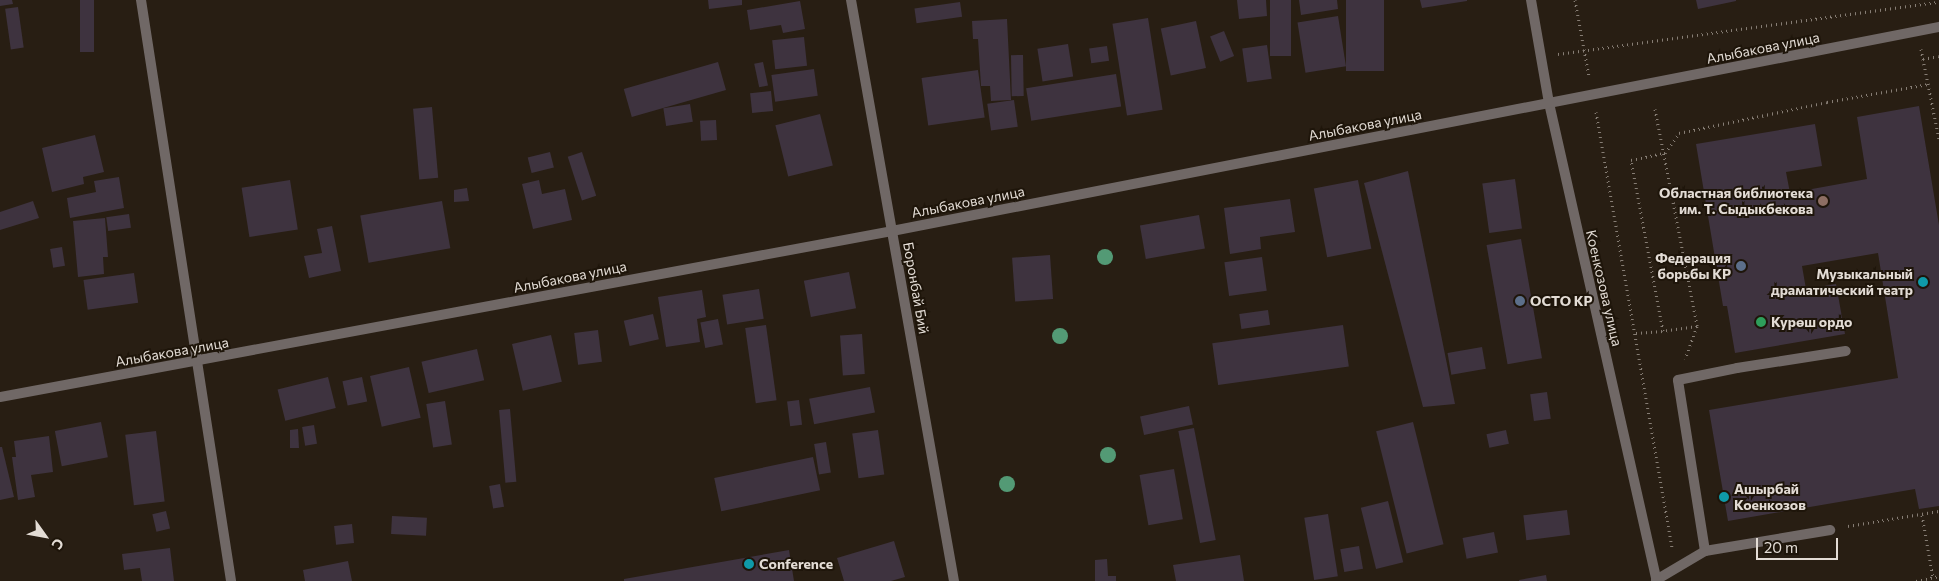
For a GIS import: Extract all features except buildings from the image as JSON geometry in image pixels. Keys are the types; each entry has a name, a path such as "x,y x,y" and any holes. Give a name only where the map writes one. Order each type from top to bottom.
{"street":[{"path":"141,0 231,581"},
{"name":"Боронбай Бий","path":"851,0 954,581"},
{"name":"Коенкозова улица","path":"1532,0 1549,103 1656,580"},
{"name":"Алыбакова улица","path":"0,397 892,231 1939,27"},
{"path":"1705,551 1678,380 1737,368 1846,351"},
{"path":"1656,580 1705,551 1830,530"}],"path":[{"path":"1574,0 1636,333 1675,568"},
{"path":"1541,57 1939,2"},
{"path":"1939,56 1923,58 1939,139"},
{"path":"1663,331 1632,160 1665,153 1679,133 1827,102 1928,84"},
{"path":"1655,109 1697,326 1678,380"},
{"path":"1636,333 1697,326"},
{"path":"1830,530 1939,512"},
{"path":"1922,515 1932,578"},
{"path":"1916,581 1939,576"}],"place":[{"name":"Областная библиотека им. Т. Сыдыкбекова","path":"1823,201"},
{"name":"Федерация борьбы КР","path":"1741,266"},
{"name":"Музыкальный драматический театр","path":"1923,282"},
{"name":"ОСТО КР","path":"1520,301"},
{"name":"Курөш ордо","path":"1761,322"},
{"name":"Ашырбай Коенкозов","path":"1724,497"},
{"name":"Conference","path":"749,564"}]}
